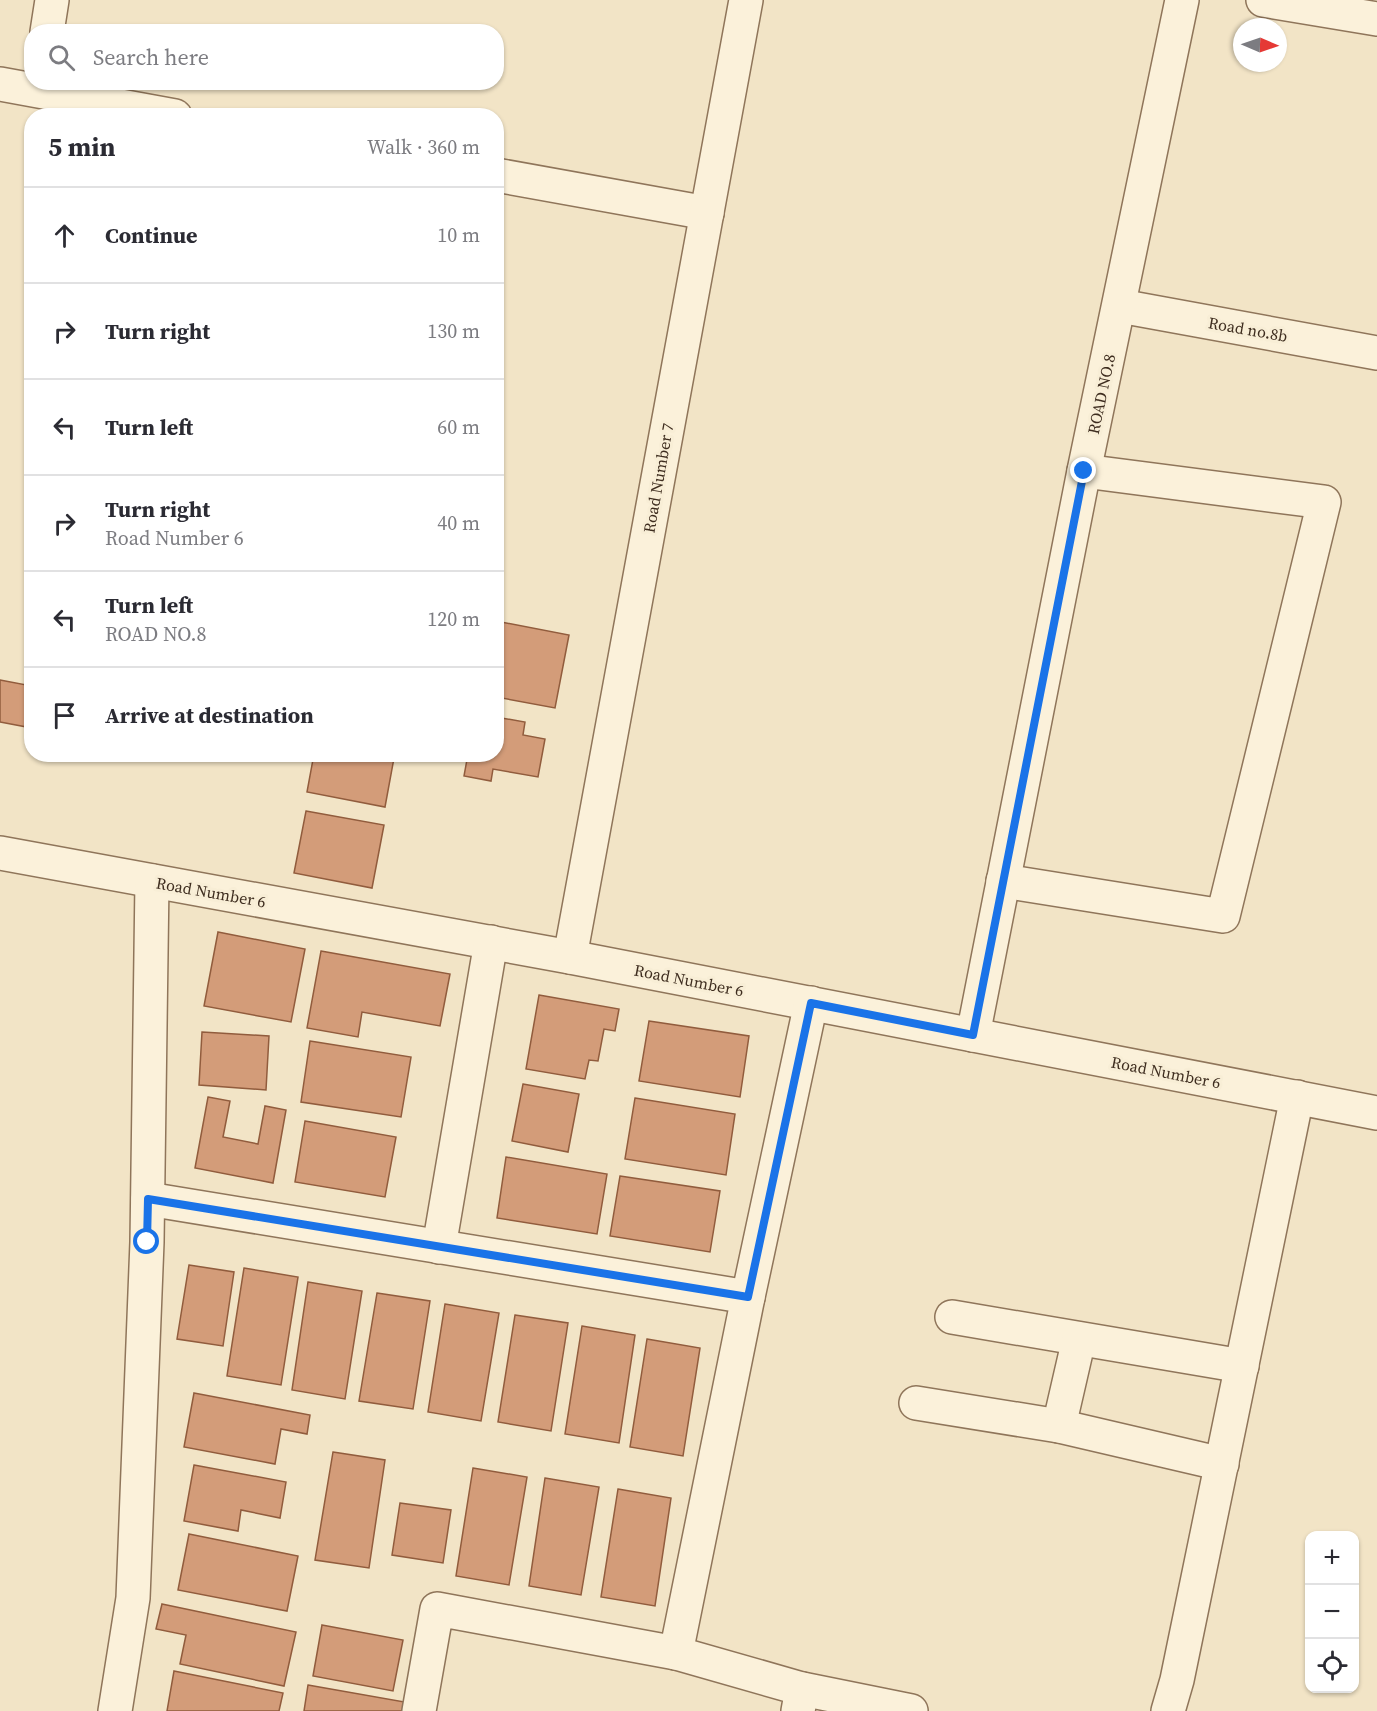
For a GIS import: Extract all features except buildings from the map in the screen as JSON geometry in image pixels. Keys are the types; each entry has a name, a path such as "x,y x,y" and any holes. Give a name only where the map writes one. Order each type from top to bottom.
{"street":[{"path":"48,24 52,0"},
{"name":"Road Number 7","path":"570,957 746,0"},
{"name":"ROAD NO.8","path":"973,1035 1084,471 1182,0"},
{"path":"1263,0 1377,19"},
{"path":"0,84 24,85"},
{"path":"56,90 138,108"},
{"path":"504,176 707,213"},
{"name":"Road no.8b","path":"1120,306 1377,353"},
{"path":"1004,881 1223,916 1324,502 1084,471"},
{"name":"Road Number 6","path":"0,853 491,942 1377,1113"},
{"path":"115,1711 133,1598 148,1199 152,881"},
{"path":"439,1247 491,942"},
{"path":"676,1653 748,1297 811,1003"},
{"path":"1168,1711 1177,1680 1297,1097"},
{"path":"148,1199 748,1297"},
{"path":"952,1317 1242,1366"},
{"path":"1059,1426 1079,1339"},
{"path":"916,1403 1059,1426 1222,1464"},
{"path":"419,1711 437,1609 676,1653 800,1700 911,1711"}],"route":[{"path":"147,1242 148,1199 748,1297 811,1003 973,1035 1084,471"}]}
